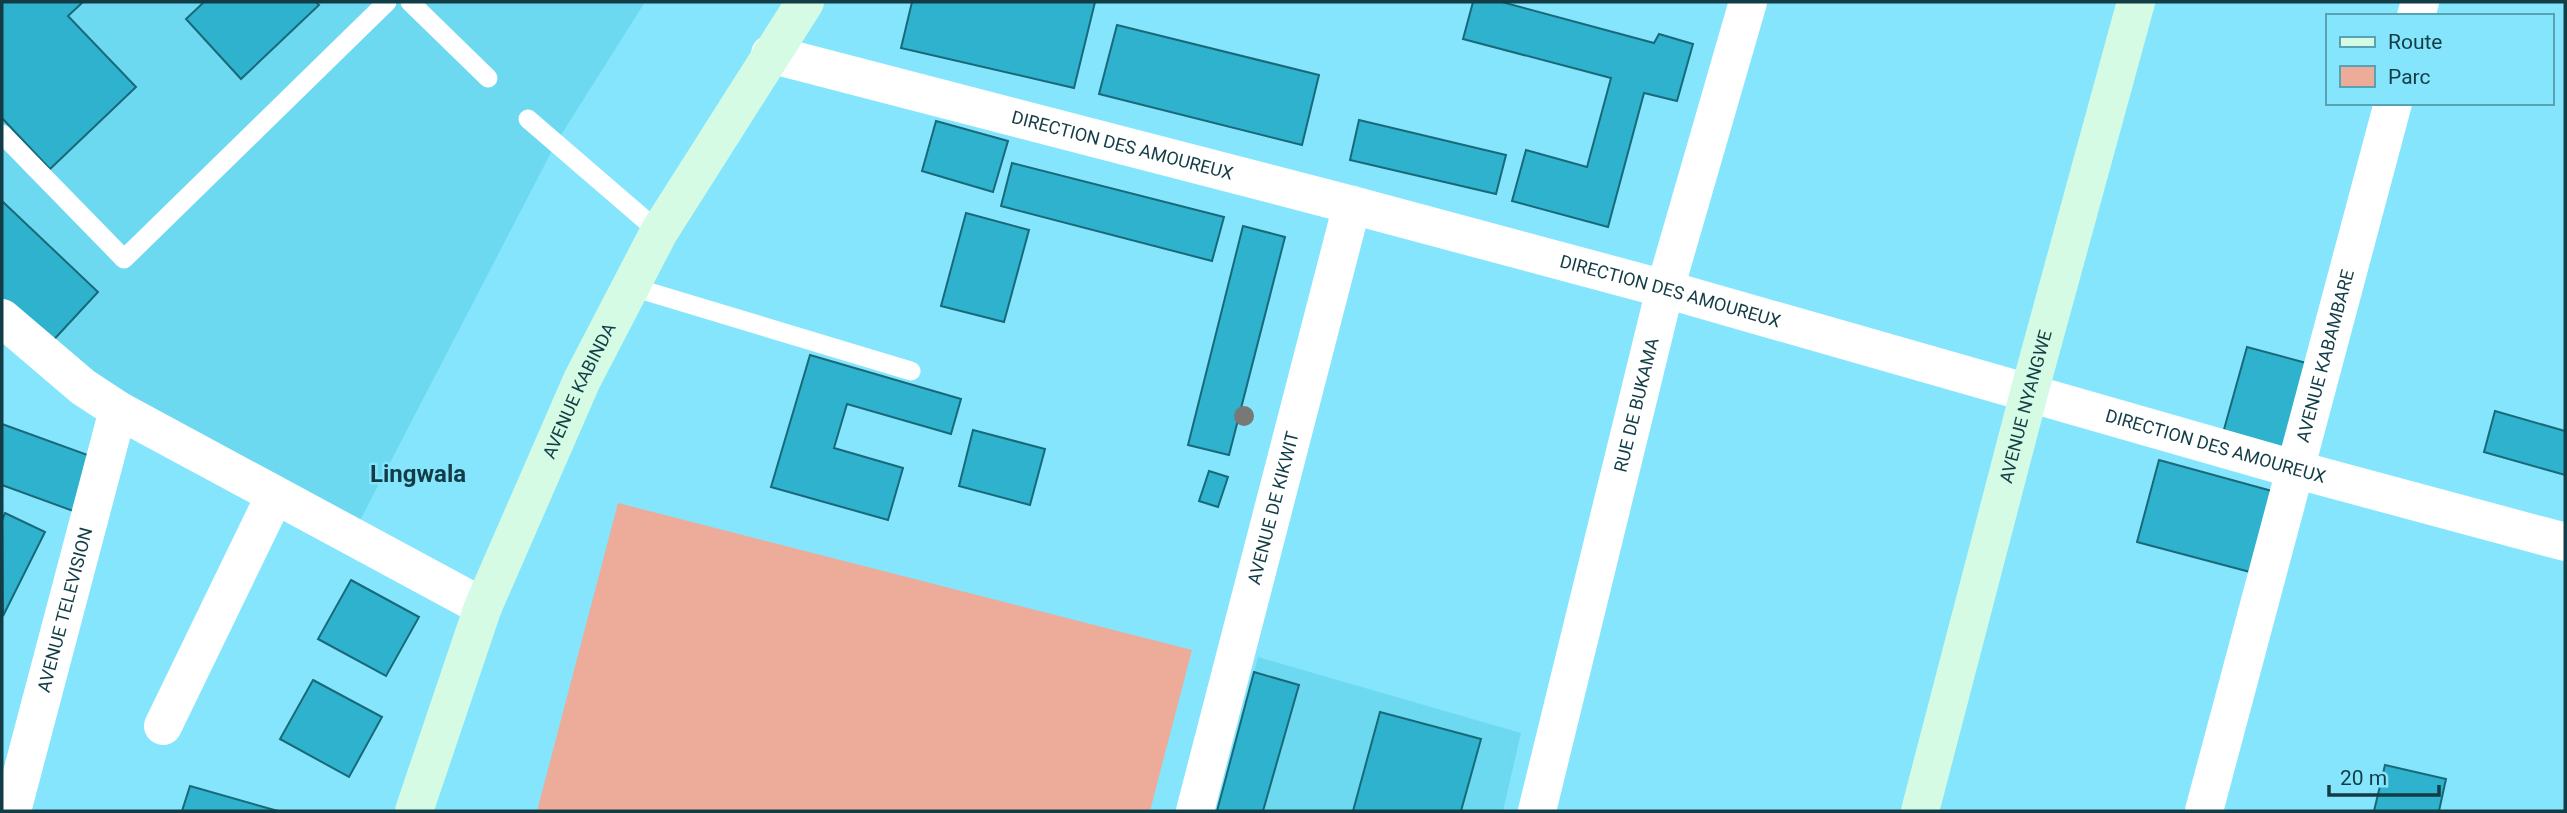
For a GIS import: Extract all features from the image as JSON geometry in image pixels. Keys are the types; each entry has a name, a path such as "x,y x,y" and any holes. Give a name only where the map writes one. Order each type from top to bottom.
{"street":[{"name":"AVENUE KABINDA","path":"414,811 483,607 582,380 659,232 805,2"},
{"name":"RUE DE BUKAMA","path":"1537,811 1665,289 1748,2"},
{"name":"AVENUE NYANGWE","path":"1920,811 2029,393 2136,2"},
{"name":"DIRECTION DES AMOUREUX","path":"770,54 1665,289 2294,469 2565,542"},
{"name":"AVENUE KABAMBARE","path":"2204,811 2392,105"},
{"name":"AVENUE DE KIKWIT","path":"1195,811 1352,205"},
{"path":"2,318 83,387 118,410 483,607"},
{"name":"AVENUE TELEVISION","path":"12,811 118,410"},
{"path":"163,726 275,495"}],"lane":[{"path":"2,134 124,260 387,2"},
{"path":"410,2 488,78"},
{"path":"528,119 659,232"},
{"path":"629,286 911,371"}],"shaded area":[{"path":"2,2 645,2 556,143 352,536 2,320"},
{"path":"1258,657 1521,733 1503,811 1217,811"}],"green space":[{"path":"618,503 1192,650 1150,811 537,811"}],"building":[{"path":"2,2 83,2 68,16 136,87 50,169 2,118"},
{"path":"204,2 316,2 319,5 241,79 186,19"},
{"path":"912,2 1095,2 1074,88 901,48"},
{"path":"1473,2 1502,2 1654,43 1659,34 1693,44 1677,101 1644,93 1608,227 1512,201 1526,150 1587,167 1611,78 1463,39"},
{"path":"1117,25 1319,75 1302,145 1099,94"},
{"path":"1359,120 1506,155 1496,194 1350,160"},
{"path":"936,121 1008,141 993,192 922,171"},
{"path":"1012,163 1224,217 1212,261 1001,206"},
{"path":"2,201 98,292 47,347 2,304"},
{"path":"966,213 1029,230 1004,322 941,306"},
{"path":"1243,226 1285,237 1229,455 1188,445"},
{"path":"2247,347 2310,364 2286,451 2223,433"},
{"path":"810,355 961,399 951,434 847,404 834,448 903,468 888,520 771,487"},
{"path":"2495,411 2565,431 2565,475 2484,452"},
{"path":"2,424 96,458 76,512 2,485"},
{"path":"973,430 1045,449 1030,505 959,486"},
{"path":"2159,460 2272,491 2250,572 2137,542"},
{"path":"1209,471 1228,477 1218,507 1199,501"},
{"path":"5,513 45,532 3,616 2,520"},
{"path":"351,580 419,617 386,676 318,639"},
{"path":"1254,672 1299,685 1263,811 1217,811"},
{"path":"313,680 382,717 349,777 280,739"},
{"path":"1380,712 1481,739 1461,811 1353,811"},
{"path":"2385,765 2446,779 2439,811 2374,811"},
{"path":"190,786 278,811 182,811"}],"district":[{"name":"Lingwala","path":"418,474"}]}
